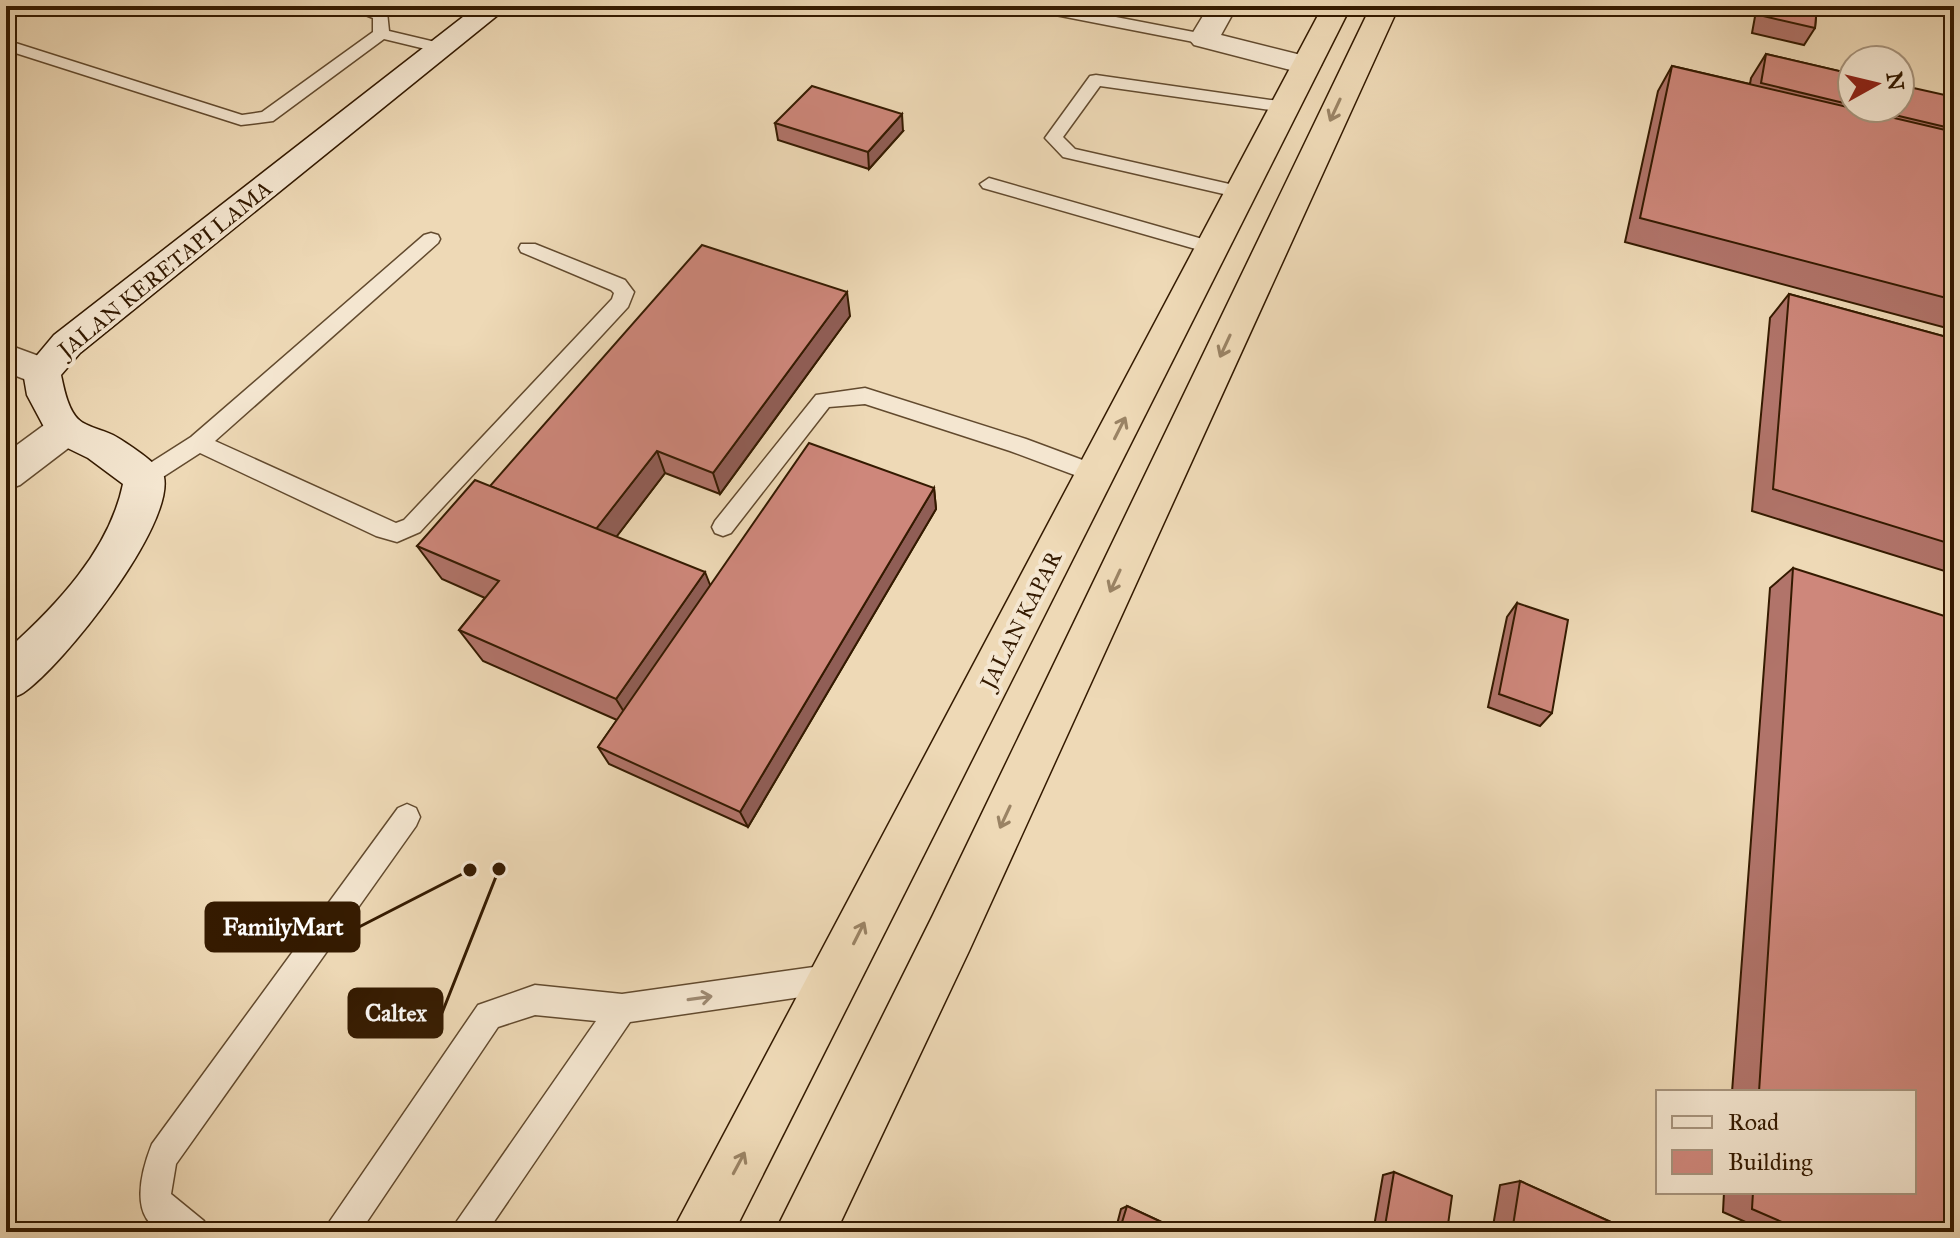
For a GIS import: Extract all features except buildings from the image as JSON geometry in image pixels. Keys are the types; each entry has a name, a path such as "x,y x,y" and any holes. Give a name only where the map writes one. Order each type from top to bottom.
{"highway":[{"name":"JALAN KAPAR","path":"702,1232 1337,6"},
{"path":"805,1232 951,933 1385,6"}],"street":[{"name":"JALAN KERETAPI LAMA","path":"65,430 46,395 42,372 67,344 495,6"},
{"path":"1223,6 1204,39 1306,65"},
{"path":"6,357 42,372"},
{"path":"6,474 65,430 102,447 144,478 143,499 90,592 41,648 6,680"}],"lane":[{"path":"352,6 381,15 381,34"},
{"path":"1035,6 1204,39"},
{"path":"6,45 241,120 267,117 381,34 442,48"},
{"path":"1241,192 1069,153 1054,138 1096,80 1285,107"},
{"path":"989,184 1213,248"},
{"path":"144,478 199,443 431,239"},
{"path":"199,443 384,530 397,533 412,526 621,302 624,292 618,285 528,248"},
{"path":"723,527 823,400 865,396 1018,445 1096,474"},
{"path":"193,1232 160,1210 152,1184 163,1155 407,817"},
{"path":"341,1232 488,1015 535,1000 622,1009 836,978"},
{"path":"468,1232 622,1009"}],"place":[{"name":"Caltex","path":"499,869"},
{"name":"FamilyMart","path":"470,870"}]}
